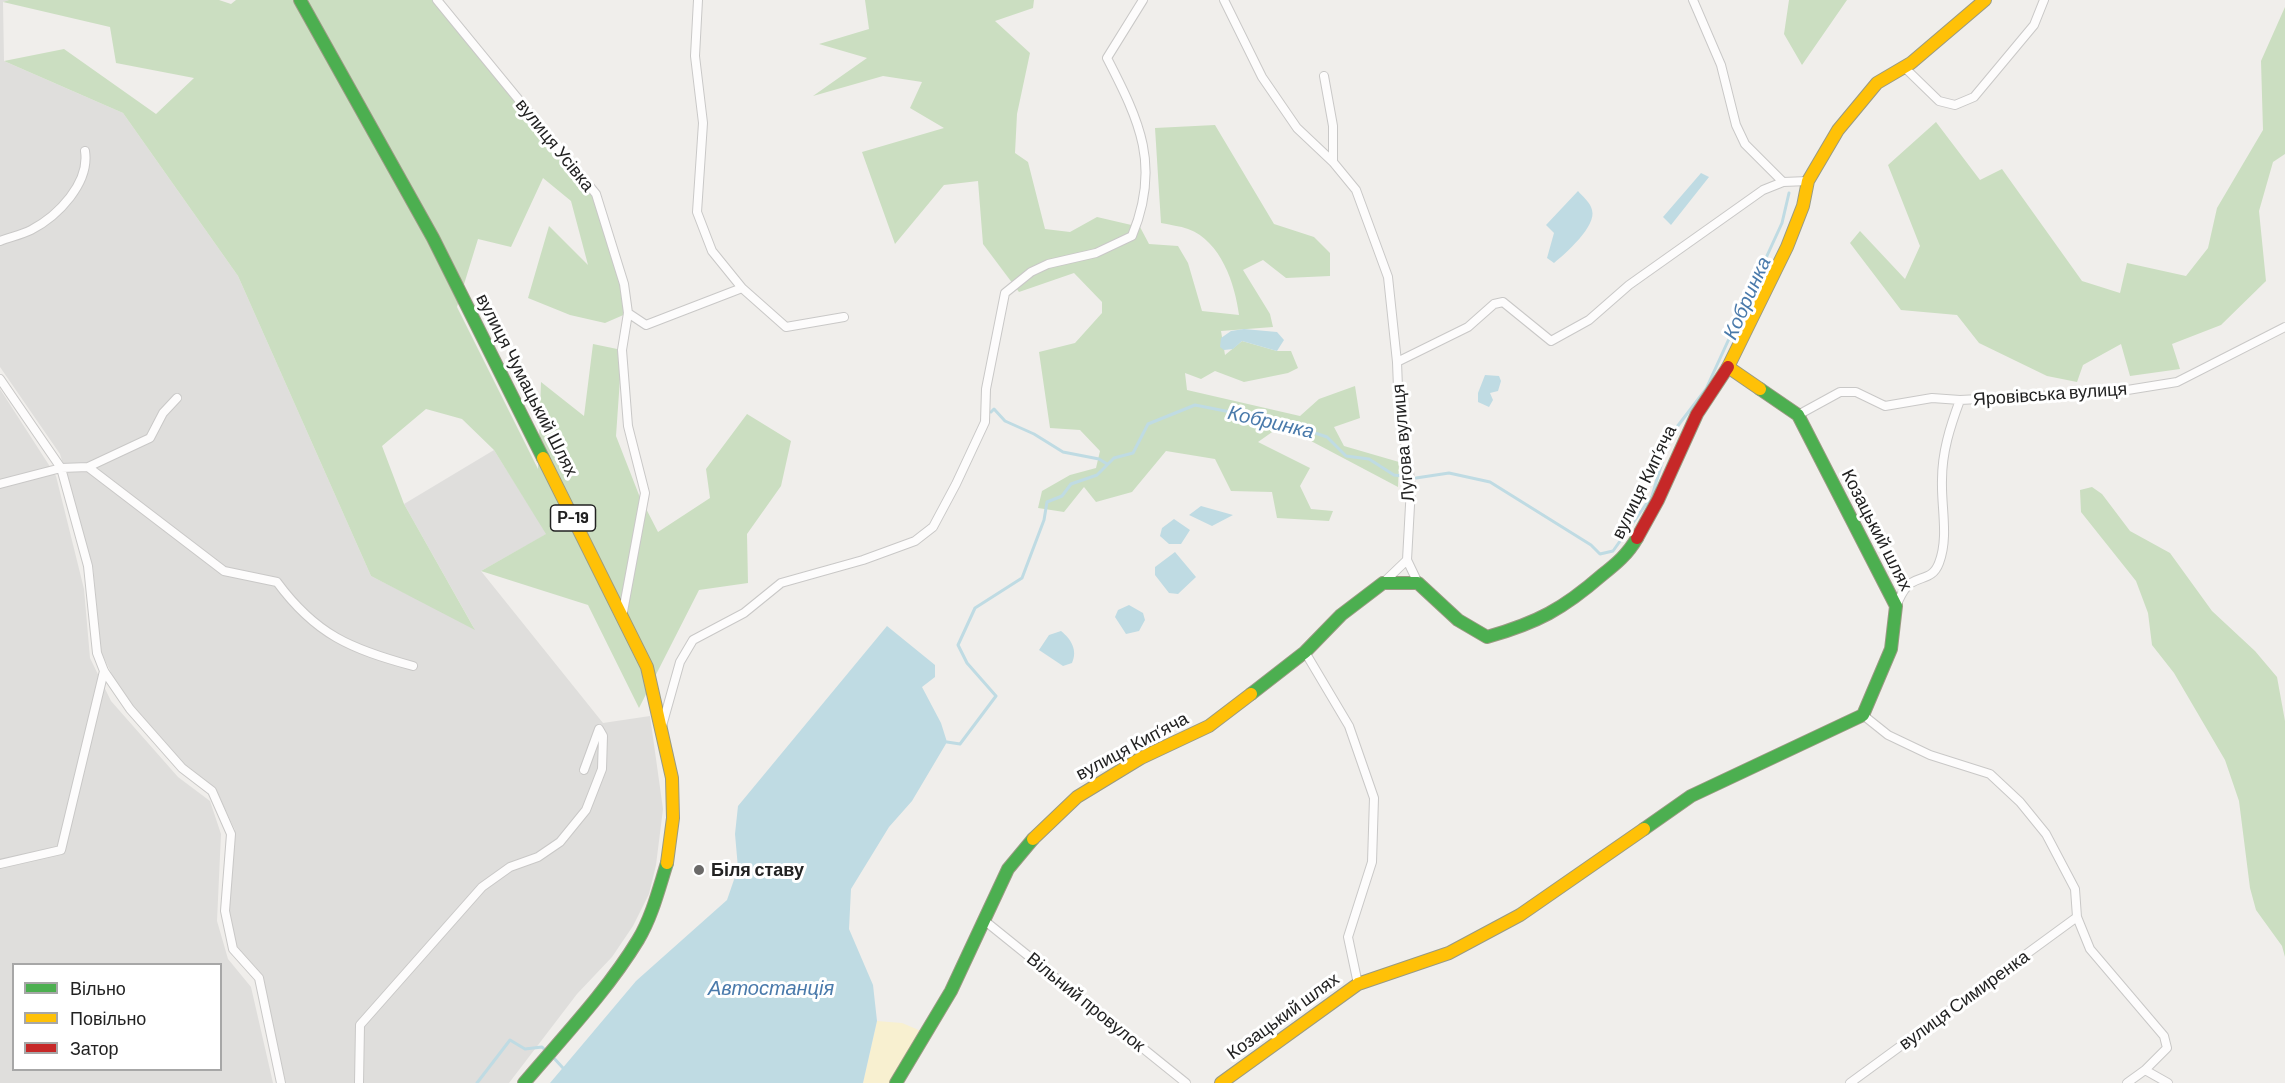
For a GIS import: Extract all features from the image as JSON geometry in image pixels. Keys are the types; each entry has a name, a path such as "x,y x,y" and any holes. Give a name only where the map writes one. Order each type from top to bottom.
{"street":[{"name":"вулиця Чумацький Шлях","path":"300,0 433,238 647,668 672,778 673,818 669,854 657,897 639,939 600,992 524,1083"},
{"name":"вулиця Усівка","path":"437,0 596,194 624,284 628,313 622,350 628,426 645,493 622,618"},
{"path":"698,0 695,56 703,123 697,212 712,251 742,288 786,327 844,317"},
{"path":"661,729 680,662 693,640 744,613 781,583 873,557 915,541 933,527 985,422 986,388 1005,293 1031,272 1048,264 1096,253 1132,236 1143,209 1148,178 1145,149 1107,58 1143,0"},
{"name":"Лугова вулиця","path":"1224,0 1262,77 1297,128 1333,162 1356,190 1388,276 1398,388 1411,487 1407,560"},
{"path":"1693,0 1721,65 1736,125 1745,144 1783,182 1808,181"},
{"path":"1728,367 1787,247 1803,206 1808,181 1838,130 1877,84 1904,67 1985,0"},
{"path":"1904,67 1939,101 1955,105 1974,97 2034,25 2044,0"},
{"path":"1324,76 1333,126 1333,162"},
{"path":"0,241 32,230 68,202 81,180 87,161 85,151"},
{"name":"Лугова вулиця","path":"1397,362 1468,327 1494,304 1503,302 1551,341 1589,320 1629,285 1763,190 1783,182"},
{"path":"628,313 646,326 742,288"},
{"name":"Яровівська вулиця","path":"1896,606 1904,590 1912,582 1927,579 1940,558 1945,449 1960,400 2115,392 2177,382 2285,327"},
{"name":"Козацький шлях","path":"1221,1083 1358,984 1449,953 1520,915 1691,796 1863,716 1890,653 1897,628 1896,606 1798,415 1728,367"},
{"name":"вулиця Кипʼяча","path":"1418,583 1458,620 1487,637 1519,628 1567,605 1629,553 1697,414 1728,367"},
{"path":"0,379 61,468 88,566 98,653 104,671 130,710 167,752 182,768 212,791 231,834 225,911 233,949 259,978 281,1083"},
{"path":"1798,415 1840,392 1856,392 1885,406 1932,398 1960,400"},
{"path":"0,484 61,468 88,467 150,438 163,413 177,398"},
{"path":"88,467 224,571 277,582 294,604 331,636 366,653 413,666"},
{"path":"1407,560 1418,583 1383,583 1407,560"},
{"name":"вулиця Кипʼяча","path":"896,1083 951,991 986,921 1008,869 1040,831 1077,797 1142,758 1209,726 1305,652 1341,615 1383,583"},
{"path":"1305,652 1349,726 1374,798 1372,862 1348,937 1358,984"},
{"path":"0,864 60,850 104,671"},
{"path":"1863,716 1888,735 1930,755 1990,774 2020,802 2046,834 2075,889 2077,917 2090,949 2164,1036 2167,1048 2145,1070 2127,1083"},
{"path":"359,1083 360,1025 482,887 510,867 538,858 560,842 586,810 602,769 603,736 599,729 584,770"},
{"name":"вулиця Симиренка","path":"1851,1083 2077,917"},
{"name":"Вільний провулок","path":"986,921 1186,1083"},
{"path":"2145,1070 2168,1083"}],"shaded area":[{"path":"0,0 9,0 3,2 4,61 123,113 238,276 371,576 474,628 404,504 494,450 547,534 481,571 603,723 650,716 663,809 656,865 649,894 633,926 612,957 577,994 509,1083 286,1083 261,979 239,952 225,911 235,830 215,788 185,765 120,691 101,652 93,567 60,454 0,367"},
{"path":"0,389 56,476 84,589 90,658 111,701 178,777 210,801 221,834 217,921 228,959 251,987 273,1083 0,1083"}],"green space":[{"path":"9,0 219,0 231,4 236,0 437,0 596,194 628,313 605,323 570,315 528,298 549,226 588,265 571,201 543,178 511,247 478,239 457,307 538,469 541,382 584,416 593,344 622,350 616,436 639,495 658,532 710,498 706,469 747,414 791,441 781,486 747,534 748,583 699,590 639,708 588,605 481,571 546,534 494,450 462,419 426,409 382,446 404,504 475,630 371,576 238,276 123,113 4,61 64,49 156,114 194,78 116,63 110,27 3,2"},
{"path":"865,0 1034,0 1033,8 995,21 1030,53 1017,114 1015,153 1028,162 1045,229 1070,232 1097,217 1140,227 1149,244 1178,246 1188,263 1202,311 1239,315 1230,277 1218,253 1200,235 1188,229 1161,223 1155,128 1215,125 1274,224 1314,237 1330,253 1330,276 1286,278 1263,260 1243,270 1270,314 1273,327 1221,331 1225,355 1242,341 1277,351 1291,351 1298,368 1288,373 1244,382 1215,371 1201,379 1185,373 1187,390 1300,416 1319,399 1355,386 1360,418 1334,427 1344,446 1399,462 1398,487 1311,441 1275,430 1258,442 1310,468 1300,486 1311,509 1333,511 1329,521 1277,518 1272,492 1231,491 1215,459 1166,451 1132,492 1096,502 1084,487 1064,512 1038,508 1042,491 1070,475 1096,468 1100,451 1080,430 1050,428 1039,352 1075,343 1102,313 1102,302 1074,273 1019,292 983,244 978,181 944,185 895,244 862,152 944,128 910,108 922,82 883,76 813,96 867,58 819,44 869,29"},
{"path":"1789,0 1847,0 1802,65 1784,34"},
{"path":"2285,7 2285,154 2273,162 2259,211 2266,281 2221,325 2172,344 2180,369 2130,376 2121,344 2083,365 2077,382 2047,376 1979,343 1957,315 1901,310 1850,243 1860,231 1905,279 1920,246 1888,165 1936,122 1980,180 2002,169 2082,281 2120,293 2127,263 2186,276 2208,248 2217,208 2263,130 2261,61"},
{"path":"2092,487 2102,494 2130,531 2170,553 2212,611 2255,651 2277,677 2285,721 2285,957 2282,946 2256,910 2250,888 2239,801 2225,760 2174,673 2152,645 2148,613 2136,581 2081,512 2080,490"}],"sand":[{"path":"877,1021 902,1023 926,1033 896,1083 863,1083"}],"water":[{"path":"1701,173 1709,177 1671,225 1663,217"},
{"path":"1578,191 1592,210 1590,224 1579,239 1554,263 1547,258 1554,233 1546,225"},
{"path":"1244,329 1277,332 1284,340 1277,351 1242,341 1233,349 1224,350 1220,347 1221,338 1231,331"},
{"path":"1485,375 1499,376 1501,381 1498,391 1490,393 1493,400 1489,407 1478,402 1478,393"},
{"path":"1201,506 1233,515 1212,526 1189,515"},
{"path":"1174,519 1190,530 1181,544 1169,544 1160,536 1162,528"},
{"path":"1175,552 1196,577 1178,594 1169,593 1155,575 1155,567"},
{"path":"1129,605 1143,613 1145,620 1139,631 1126,634 1115,617 1118,610"},
{"name":"Автостанція","path":"887,626 935,665 935,677 922,687 941,723 947,742 912,801 889,827 851,889 849,929 873,985 877,1021 863,1083 550,1083 636,981 727,900 738,868 735,834 738,806"},
{"path":"1061,631 1074,649 1072,663 1063,666 1039,650 1049,635"}],"waterway":[{"name":"Кобринка","path":"1416,478 1449,473 1490,482 1591,545 1600,554 1613,551 1652,496 1670,436 1706,389 1782,223 1789,193"},
{"name":"Кобринка","path":"947,742 960,744 996,696 967,663 958,645 975,608 1022,578 1044,520 1047,502 1062,496 1071,484 1097,475 1114,458 1133,453 1148,424 1195,405 1281,422 1297,431 1305,426 1327,437 1346,456 1369,459 1394,475 1402,476"},
{"path":"991,412 994,409 1005,421 1034,434 1063,452 1099,459 1107,464"},
{"name":"Кобринка","path":"477,1083 510,1040 525,1049 542,1047 545,1050"},
{"name":"Кобринка","path":"552,1056 563,1068"}],"traffic: fast":[{"path":"300,0 433,238 543,458"},
{"path":"1644,829 1691,796 1863,715 1891,649 1896,606 1798,415 1760,389"},
{"path":"1251,694 1305,652 1341,615 1383,583 1418,583 1458,620 1487,637 1521,626 1562,606 1617,563 1637,538"},
{"path":"896,1083 951,991 1008,869 1033,839"},
{"path":"524,1083 584,1013 626,959 647,922 667,863"}],"traffic: slow":[{"path":"1760,389 1728,367 1787,247 1803,206 1808,181 1838,130 1877,83 1911,63 1985,0"},
{"path":"543,458 647,667 672,778 673,818 667,863"},
{"path":"1033,839 1077,797 1141,758 1209,726 1251,694"},
{"path":"1221,1083 1358,984 1449,953 1520,915 1644,829"}],"traffic: jam":[{"path":"1637,538 1658,500 1697,414 1728,367"}],"place":[{"name":"Біля ставу","path":"699,870"}]}
